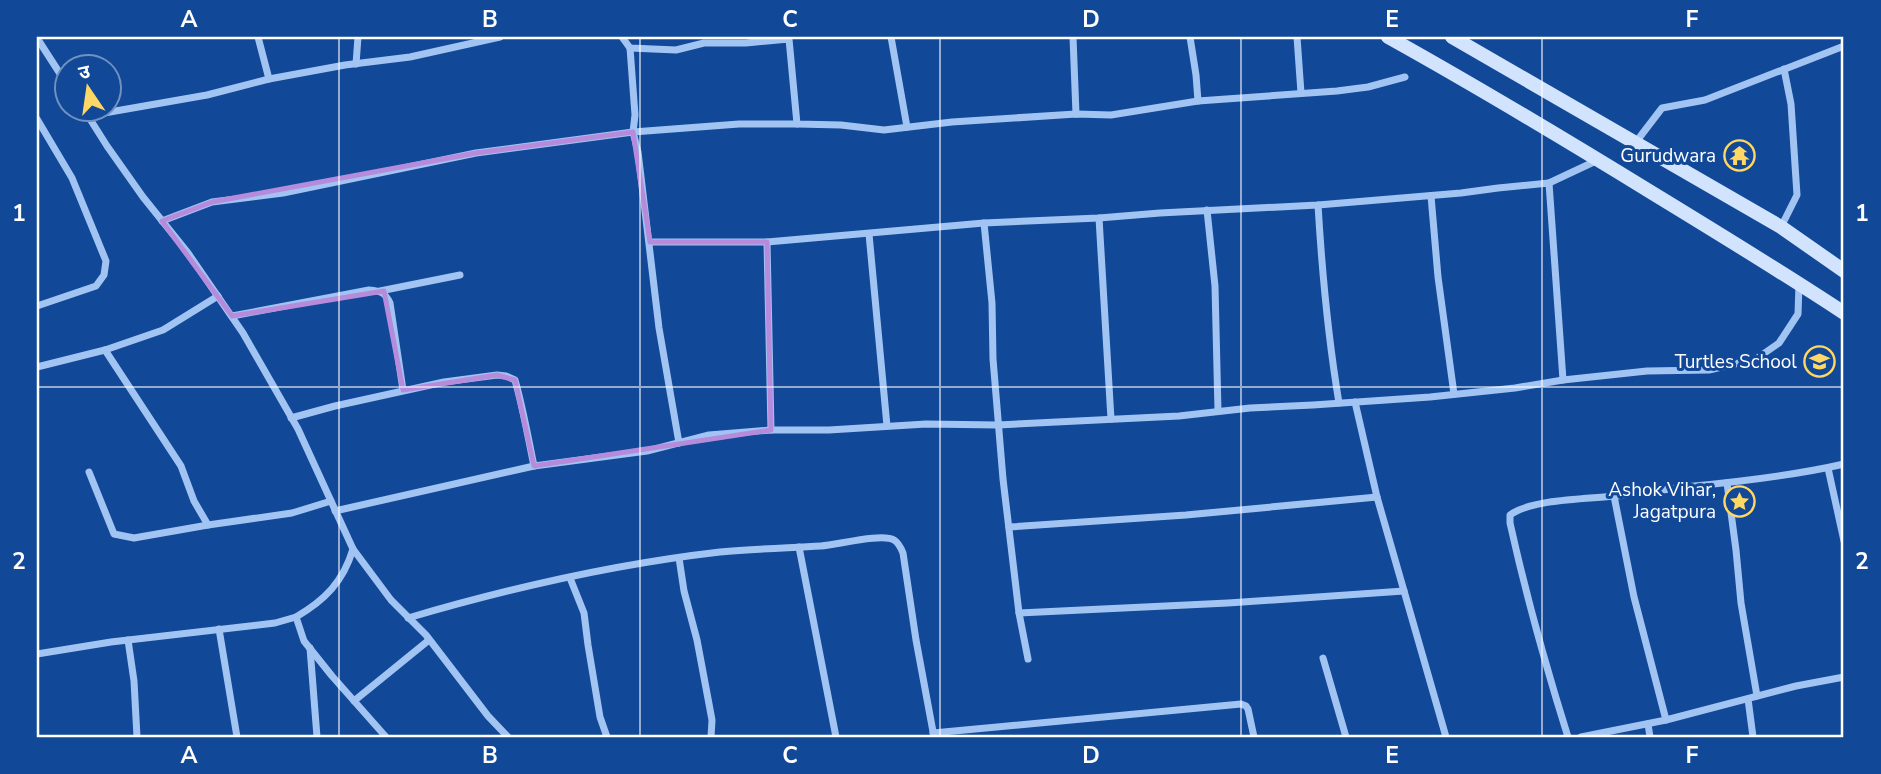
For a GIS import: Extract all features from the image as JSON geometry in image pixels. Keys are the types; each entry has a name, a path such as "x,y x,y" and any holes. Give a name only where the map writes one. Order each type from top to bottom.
{"main road":[{"path":"1388,37 1464,79 1598,160 1844,313"},
{"path":"1452,37 1781,227 1844,271"}],"street":[{"path":"258,37 269,79"},
{"path":"356,64 358,37"},
{"path":"122,107 207,95 269,79 410,57 500,37"},
{"path":"622,37 630,48 635,115 633,132 650,242 659,328 679,443"},
{"path":"891,37 907,127"},
{"path":"1073,37 1076,114"},
{"path":"1190,37 1198,101"},
{"path":"1297,37 1301,93"},
{"path":"37,38 52,61"},
{"path":"630,48 676,50 704,40 746,43 789,38 797,124"},
{"path":"1636,142 1662,108 1705,100 1844,46"},
{"path":"1781,227 1797,195 1791,104 1784,69"},
{"path":"162,221 212,202 283,193 476,153 633,132 739,124 841,125 884,130 952,122 1111,114 1198,101 1337,91 1368,87 1405,77"},
{"path":"37,119 72,178 106,261 104,275 96,286 37,306"},
{"path":"91,122 232,316 291,418 353,549 391,600 429,640 488,716 508,737"},
{"path":"650,242 767,242 984,223 1318,205 1431,196 1549,183 1598,160"},
{"path":"1549,183 1563,380"},
{"path":"1431,196 1438,277 1454,394"},
{"path":"1318,205 1323,290 1339,403"},
{"path":"1208,210 1215,286 1218,411"},
{"path":"1099,218 1111,419"},
{"path":"984,223 992,303 998,425 1019,613 1028,659"},
{"path":"869,234 887,426"},
{"path":"767,242 771,430"},
{"path":"232,316 460,275"},
{"path":"335,511 534,466 647,451 709,435 771,430 829,430 926,424 998,425 1179,416 1250,408 1454,394 1647,371 1709,370 1756,359 1779,342 1798,314 1799,283"},
{"path":"380,291 390,303 403,390"},
{"path":"37,368 106,350 163,330 218,296"},
{"path":"106,350 181,466 194,501 208,525"},
{"path":"291,418 403,390 444,382 506,376 515,380 534,466"},
{"path":"1355,402 1377,497 1446,737"},
{"path":"1568,737 1521,573 1510,516 1522,508 1590,497 1727,483 1844,464"},
{"path":"1828,468 1844,541"},
{"path":"89,472 114,534 134,538 292,513 331,501"},
{"path":"1727,483 1741,603 1757,696"},
{"path":"1614,496 1634,597 1666,720"},
{"path":"1009,527 1186,515 1377,497"},
{"path":"408,618 507,591 640,564 719,552 824,546 884,537 900,545 903,553 934,735 1241,704 1248,709 1254,737"},
{"path":"799,547 836,737"},
{"path":"37,654 128,640 275,623 296,617 318,604 334,586 348,566 353,549"},
{"path":"678,558 712,720 711,737"},
{"path":"570,578 584,613 600,717 607,737"},
{"path":"1019,613 1404,591"},
{"path":"296,617 304,641 386,737"},
{"path":"219,629 237,737"},
{"path":"128,640 134,681 137,737"},
{"path":"354,701 429,640"},
{"path":"310,647 317,737"},
{"path":"1323,658 1346,737"},
{"path":"1581,737 1666,720 1844,677"},
{"path":"1748,699 1753,737"},
{"path":"1648,724 1650,737"}],"highlighted area":[{"path":"633,132 650,242 767,242 771,430 534,466 515,380 497,375 403,390 384,291 232,316 162,221 212,202 476,153"}],"place":[{"name":"Gurudwara","path":"1739,156"},
{"name":"Turtles School","path":"1820,362"},
{"name":"Ashok Vihar, Jagatpura","path":"1739,501"}]}
